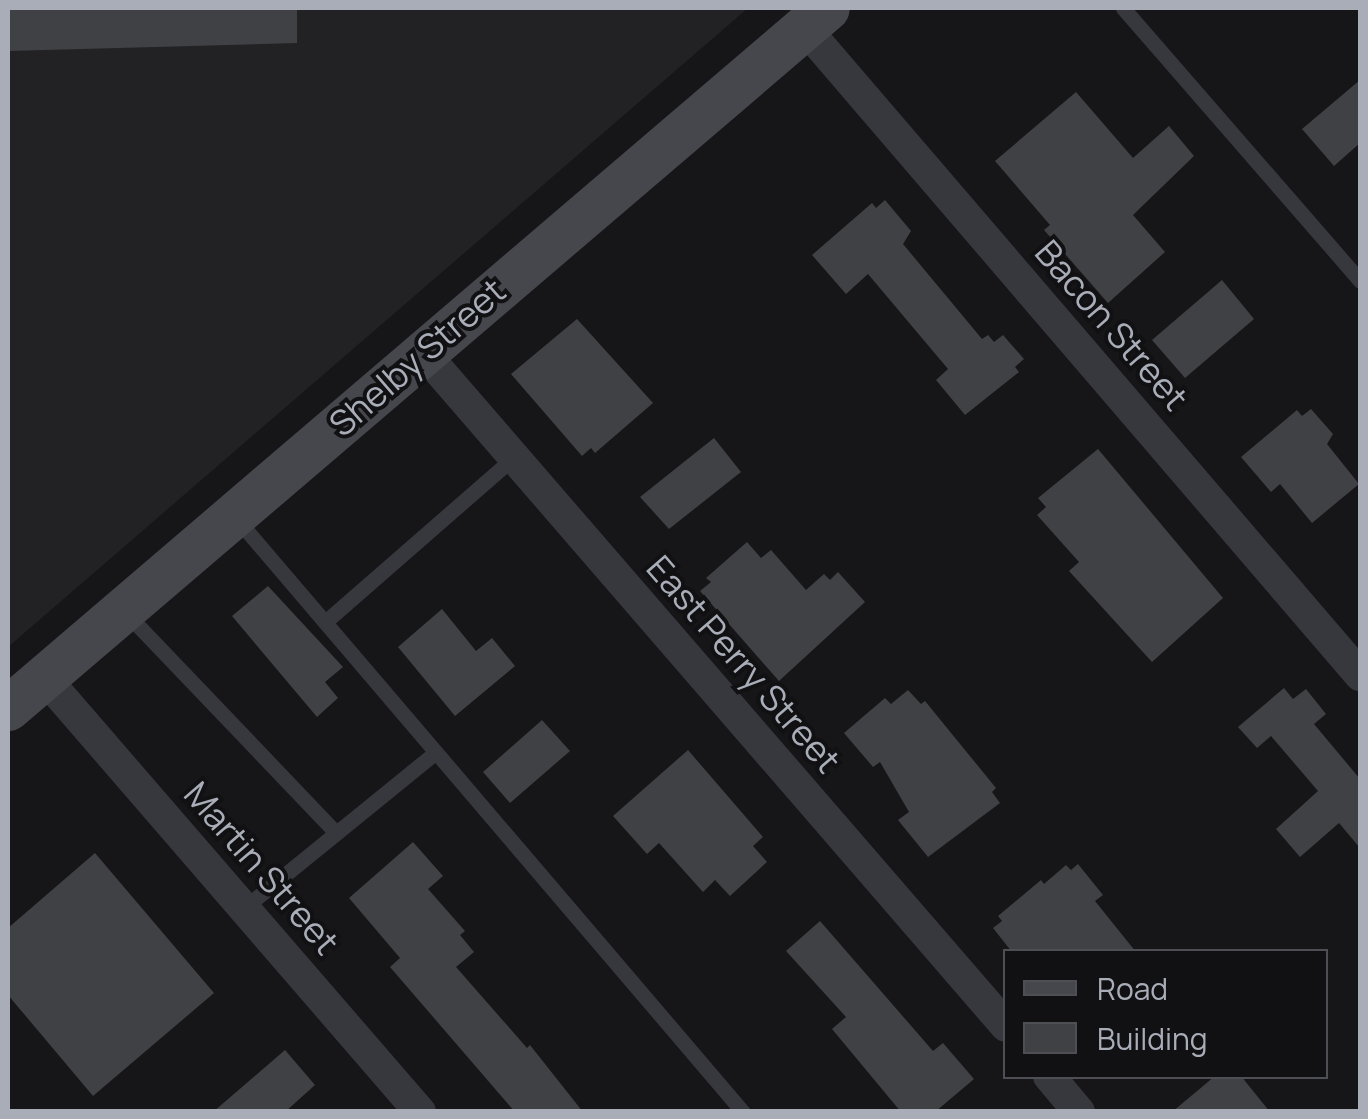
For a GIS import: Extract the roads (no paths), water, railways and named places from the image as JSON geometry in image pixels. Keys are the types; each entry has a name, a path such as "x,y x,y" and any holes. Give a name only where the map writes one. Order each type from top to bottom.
{"main road":[{"name":"Shelby Street","path":"8,708 816,17"}],"street":[{"name":"Bacon Street","path":"816,17 1360,675"},
{"name":"East Perry Street","path":"423,352 1003,1023"},
{"name":"Martin Street","path":"44,676 420,1112"},
{"path":"1052,1079 1079,1112"}],"lane":[{"path":"1124,8 1360,281"},
{"path":"324,622 513,458"},
{"path":"233,515 743,1112"},
{"path":"124,611 336,833"},
{"path":"244,908 436,752"}]}
